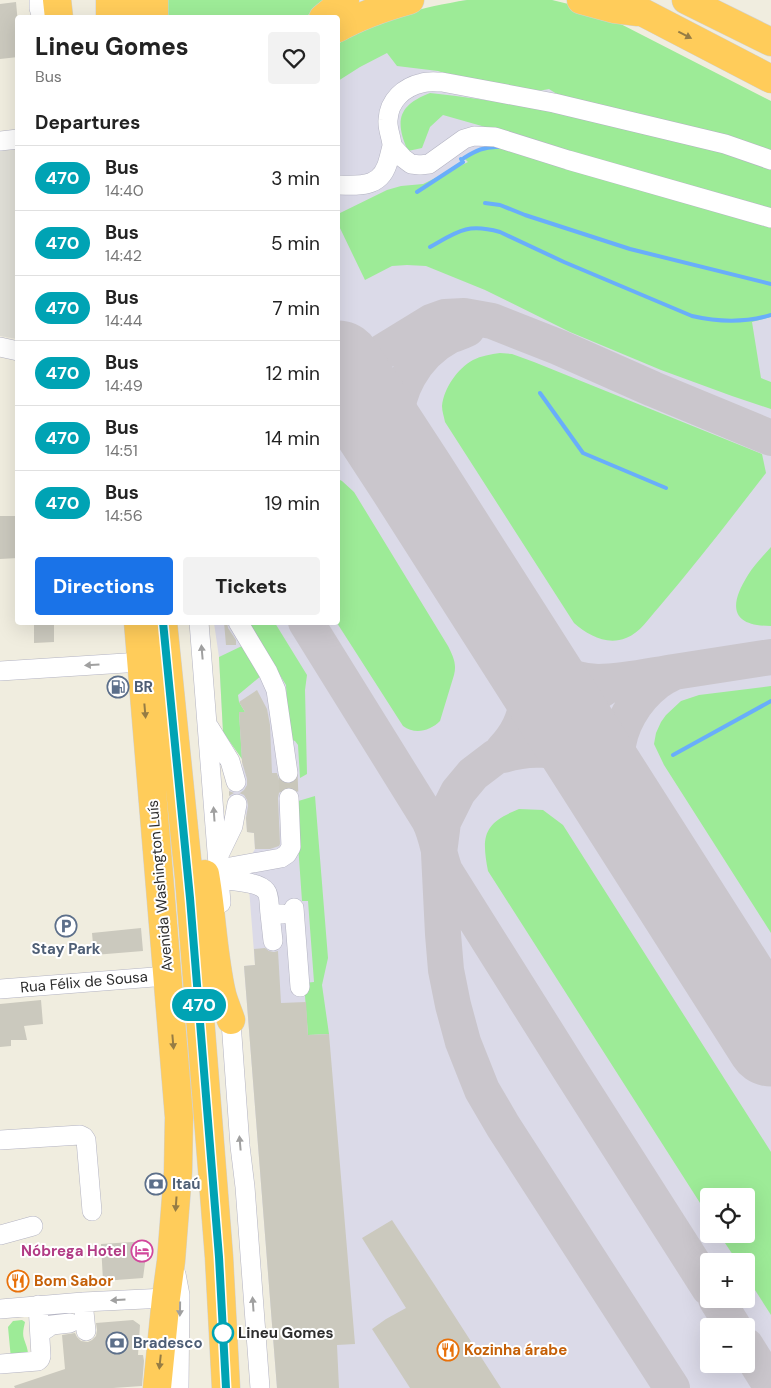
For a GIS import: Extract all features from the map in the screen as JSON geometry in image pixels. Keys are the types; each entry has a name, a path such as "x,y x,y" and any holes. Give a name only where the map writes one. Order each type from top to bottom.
{"highway":[{"path":"57,0 59,15"},
{"path":"92,0 92,15"},
{"path":"327,15 345,0"},
{"path":"340,27 354,19 385,7 410,0"},
{"path":"581,0 614,10 630,6 771,79"},
{"path":"686,0 771,42"},
{"name":"Avenida Washington Luís","path":"138,625 179,1117 178,1172 172,1261 166,1298 158,1388"},
{"name":"Avenida Washington Luís","path":"163,625 181,792 208,1107 226,1388"},
{"path":"181,792 193,812 210,901 219,979 230,1020"}],"street":[{"path":"39,0 41,15"},
{"path":"340,185 364,185 374,182 382,176 387,168 392,146 388,129 390,108 402,92 423,82 442,82 554,103 725,144 771,160"},
{"path":"392,146 411,164 420,165 429,164 464,139 474,136 495,137 568,160 771,218"},
{"path":"0,141 15,139"},
{"path":"0,347 15,350"},
{"path":"199,625 260,1388"},
{"path":"240,625 268,672 276,690 288,773"},
{"path":"0,671 141,662"},
{"path":"208,726 230,761 236,782"},
{"path":"219,869 280,858 287,854 291,847 289,798"},
{"path":"219,869 233,826 237,804"},
{"path":"219,869 265,890 273,940"},
{"path":"270,914 294,910 300,987"},
{"name":"Rua Félix de Sousa","path":"0,989 167,976"},
{"path":"0,1140 80,1135 84,1137 86,1140 92,1211"},
{"path":"0,1234 33,1226"},
{"path":"172,1261 180,1295 179,1388"},
{"path":"0,1308 166,1298"},
{"path":"40,1333 52,1325 75,1329 76,1303"},
{"path":"0,1364 38,1361 40,1359 38,1305"}],"shaded area":[{"path":"552,0 771,101 771,1388 277,1388 244,966 255,965 247,863 255,849 254,833 247,832 245,806 230,802 229,784 243,779 242,759 223,732 219,657 214,625 340,625 340,43 461,1"},
{"path":"15,144 15,339 0,336 0,146"}],"green space":[{"path":"168,0 331,0 308,15 167,15"},
{"path":"467,0 552,0 585,8 609,18 771,101 771,150 698,128 566,100 549,89 533,92 459,78 438,71 397,66 387,53 340,80 340,43 384,21 433,6"},
{"path":"430,93 527,106 717,149 771,164 771,208 443,115 430,127 422,148 408,151 401,131 402,115 412,103"},
{"path":"488,148 509,149 771,228 771,317 752,322 761,378 771,382 771,409 661,370 570,332 485,290 426,266 392,266 365,280 340,228 340,213 387,190 401,186 423,184 468,162 465,159 479,150"},
{"path":"512,354 534,362 762,454 766,473 700,558 648,620 631,636 619,640 605,640 585,632 574,623 445,422 442,408 443,399 452,380 462,368 473,360 486,355"},
{"path":"340,480 354,492 448,646 455,664 455,671 440,721 422,731 408,729 403,726 338,625 340,625"},
{"path":"771,547 771,626 757,625 741,618 737,612 736,604 748,575"},
{"path":"249,625 276,625 307,675 305,690 307,774 300,778 298,745 295,741 289,739 286,685"},
{"path":"244,645 262,675 238,695 239,702 245,712 239,712 242,759 223,732 219,657"},
{"path":"771,686 771,933 664,765 654,744 661,722 681,701 699,695"},
{"path":"315,796 328,958 322,985 329,1034 308,1035 304,983 314,982 308,901 302,901 295,802"},
{"path":"519,809 543,810 563,825 771,1152 771,1315 755,1290 755,1253 732,1253 725,1243 755,1243 755,1188 700,1188 700,1203 488,871 485,848 488,832 492,825 507,814"},
{"path":"22,1320 25,1322 23,1335 28,1355 11,1359 8,1327 13,1321"}],"building":[{"path":"16,2 15,57 0,59 0,4"},
{"path":"0,516 15,516 15,558 0,559"},
{"path":"34,625 54,625 54,642 34,643"},
{"path":"224,625 228,625 236,640 236,645 226,645"},
{"path":"257,690 267,709 270,725 272,773 277,773 279,780 284,784 290,784 296,780 297,790 288,787 279,793 279,846 270,849 255,849 254,833 247,832 247,800 244,795 239,793 247,785 247,779 242,762 239,712 245,712 239,702"},
{"path":"141,928 143,951 94,955 92,933"},
{"path":"265,948 269,951 278,951 281,1003 306,1002 308,1035 329,1034 355,1344 337,1345 339,1388 277,1388 244,966 255,965 254,949"},
{"path":"41,1000 43,1024 24,1026 27,1040 11,1040 11,1046 0,1047 0,1004"},
{"path":"392,1220 501,1388 410,1388 372,1329 406,1308 362,1238"},
{"path":"148,1241 143,1278 103,1281 101,1244"},
{"path":"133,1320 140,1325 138,1355 143,1355 144,1361 142,1386 113,1388 15,1388 14,1386 65,1369 62,1335 75,1333 81,1341 88,1342 96,1336 96,1323"}],"waterway":[{"path":"464,158 489,147 499,147"},
{"path":"417,192 463,162 461,159"},
{"path":"485,203 500,205 630,249 771,284"},
{"path":"430,247 463,230 489,229 500,232 564,262 692,316 731,321 771,315"},
{"path":"540,393 583,453 666,488"},
{"path":"673,755 771,701"}],"taxiway":[{"path":"340,378 431,322 445,317 464,316 492,321 558,347 771,438"},
{"path":"413,480 401,450 397,432 396,418 402,390 408,376 426,353 449,336 467,329"},
{"path":"340,426 361,431 396,453"},
{"path":"308,625 429,820 445,871 700,1274"},
{"path":"508,629 526,649 547,666 584,681 607,682 674,672 657,682 642,696 624,724 617,755 621,806"},
{"path":"503,750 520,726 527,701 526,674 519,646"},
{"path":"674,672 771,657"},
{"path":"615,681 494,758 473,774 458,792 443,822 439,853 443,934 446,970 453,1005 463,1042 482,1090 503,1126 672,1388"},
{"path":"503,755 533,750 563,753 593,771 610,789"},
{"path":"722,1308 728,1318"},
{"path":"755,1360 771,1386"}],"runway":[{"path":"340,368 771,1042"}],"tunnel":[{"path":"288,773 289,798"}],"bus line":[{"name":"470","path":"163,625 181,792 208,1107 226,1388"}],"place":[{"name":"BR","path":"118,687"},
{"name":"Stay Park","path":"66,926"},
{"name":"Itaú","path":"156,1184"},
{"name":"Nóbrega Hotel","path":"142,1251"},
{"name":"Bom Sabor","path":"18,1281"},
{"name":"Lineu Gomes","path":"223,1333"},
{"name":"Bradesco","path":"117,1343"},
{"name":"Kozinha árabe","path":"448,1350"}]}
